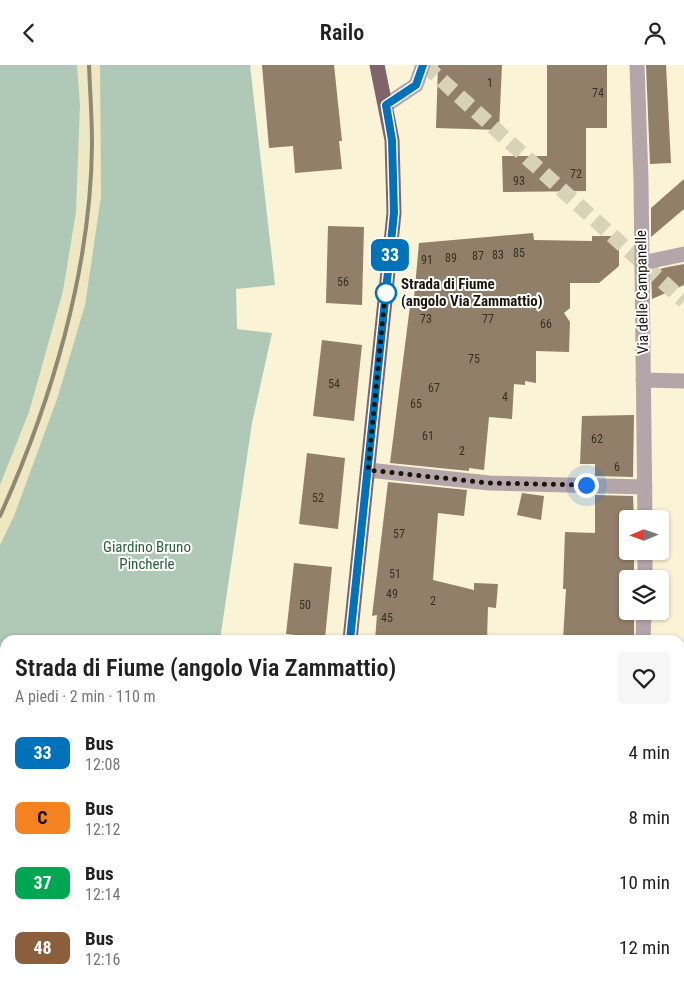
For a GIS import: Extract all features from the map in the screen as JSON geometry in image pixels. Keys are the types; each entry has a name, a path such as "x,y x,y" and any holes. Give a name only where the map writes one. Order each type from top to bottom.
{"main road":[{"path":"351,635 394,213 392,140 377,65"}],"street":[{"path":"386,105 416,85 423,65"},
{"name":"Via delle Campanelle","path":"636,65 642,263 645,510"},
{"path":"642,263 684,254"},
{"path":"643,380 684,381"},
{"path":"368,470 489,483 644,487"},
{"path":"643,635 644,620"}],"shaded area":[{"path":"77,65 100,65 101,73 101,196 85,305 57,399 14,516 0,545 0,485 29,412 80,104"}],"green space":[{"path":"0,65 77,65 80,104 76,212 63,291 29,412 0,485"},
{"name":"Giardino Bruno Pincherle","path":"100,65 250,65 275,285 236,289 237,329 272,333 252,423 221,635 0,635 0,545 14,516 57,399 85,305 101,196"}],"building":[{"path":"262,65 334,65 342,141 339,141 342,169 295,173 293,146 269,148"},
{"path":"438,65 502,65 499,130 436,128"},
{"path":"547,65 607,65 607,128 586,128 586,191 503,192 502,156 547,156"},
{"path":"646,65 666,65 671,163 650,164"},
{"path":"684,179 684,209 651,237 651,208"},
{"path":"328,226 364,227 362,305 326,303"},
{"path":"533,233 534,240 592,241 592,236 619,236 619,266 599,283 570,283 570,308 564,313 570,322 569,352 536,351 536,383 525,381 525,385 514,384 512,419 489,417 484,470 469,468 469,471 390,463 411,298 414,298 419,243"},
{"path":"684,264 684,285 652,299 651,273 663,268"},
{"path":"322,340 362,345 354,421 313,416"},
{"path":"634,415 633,477 595,476 595,464 580,464 582,416"},
{"path":"307,453 345,458 338,529 299,524"},
{"path":"388,482 467,490 464,516 438,513 433,580 474,590 474,583 498,584 496,608 488,607 487,635 375,635 377,615 372,616"},
{"path":"522,493 544,496 541,520 517,515"},
{"path":"595,495 633,496 634,510 619,510 619,560 634,560 634,570 619,570 619,620 634,620 634,635 563,635 566,589 563,589 565,532 595,533"},
{"path":"294,563 332,567 325,635 286,634"}],"tunnel":[{"path":"425,65 684,301"}],"railway":[{"path":"0,516 36,428 65,335 76,287 90,192 92,144 89,65"}],"bus line":[{"name":"33","path":"351,635 394,213 392,140 386,105 416,85 423,65"}],"place":[{"name":"Strada di Fiume (angolo Via Zammattio)","path":"386,293"}],"route":[{"path":"386,293 386,286 368,470 489,483 586,485"}]}
